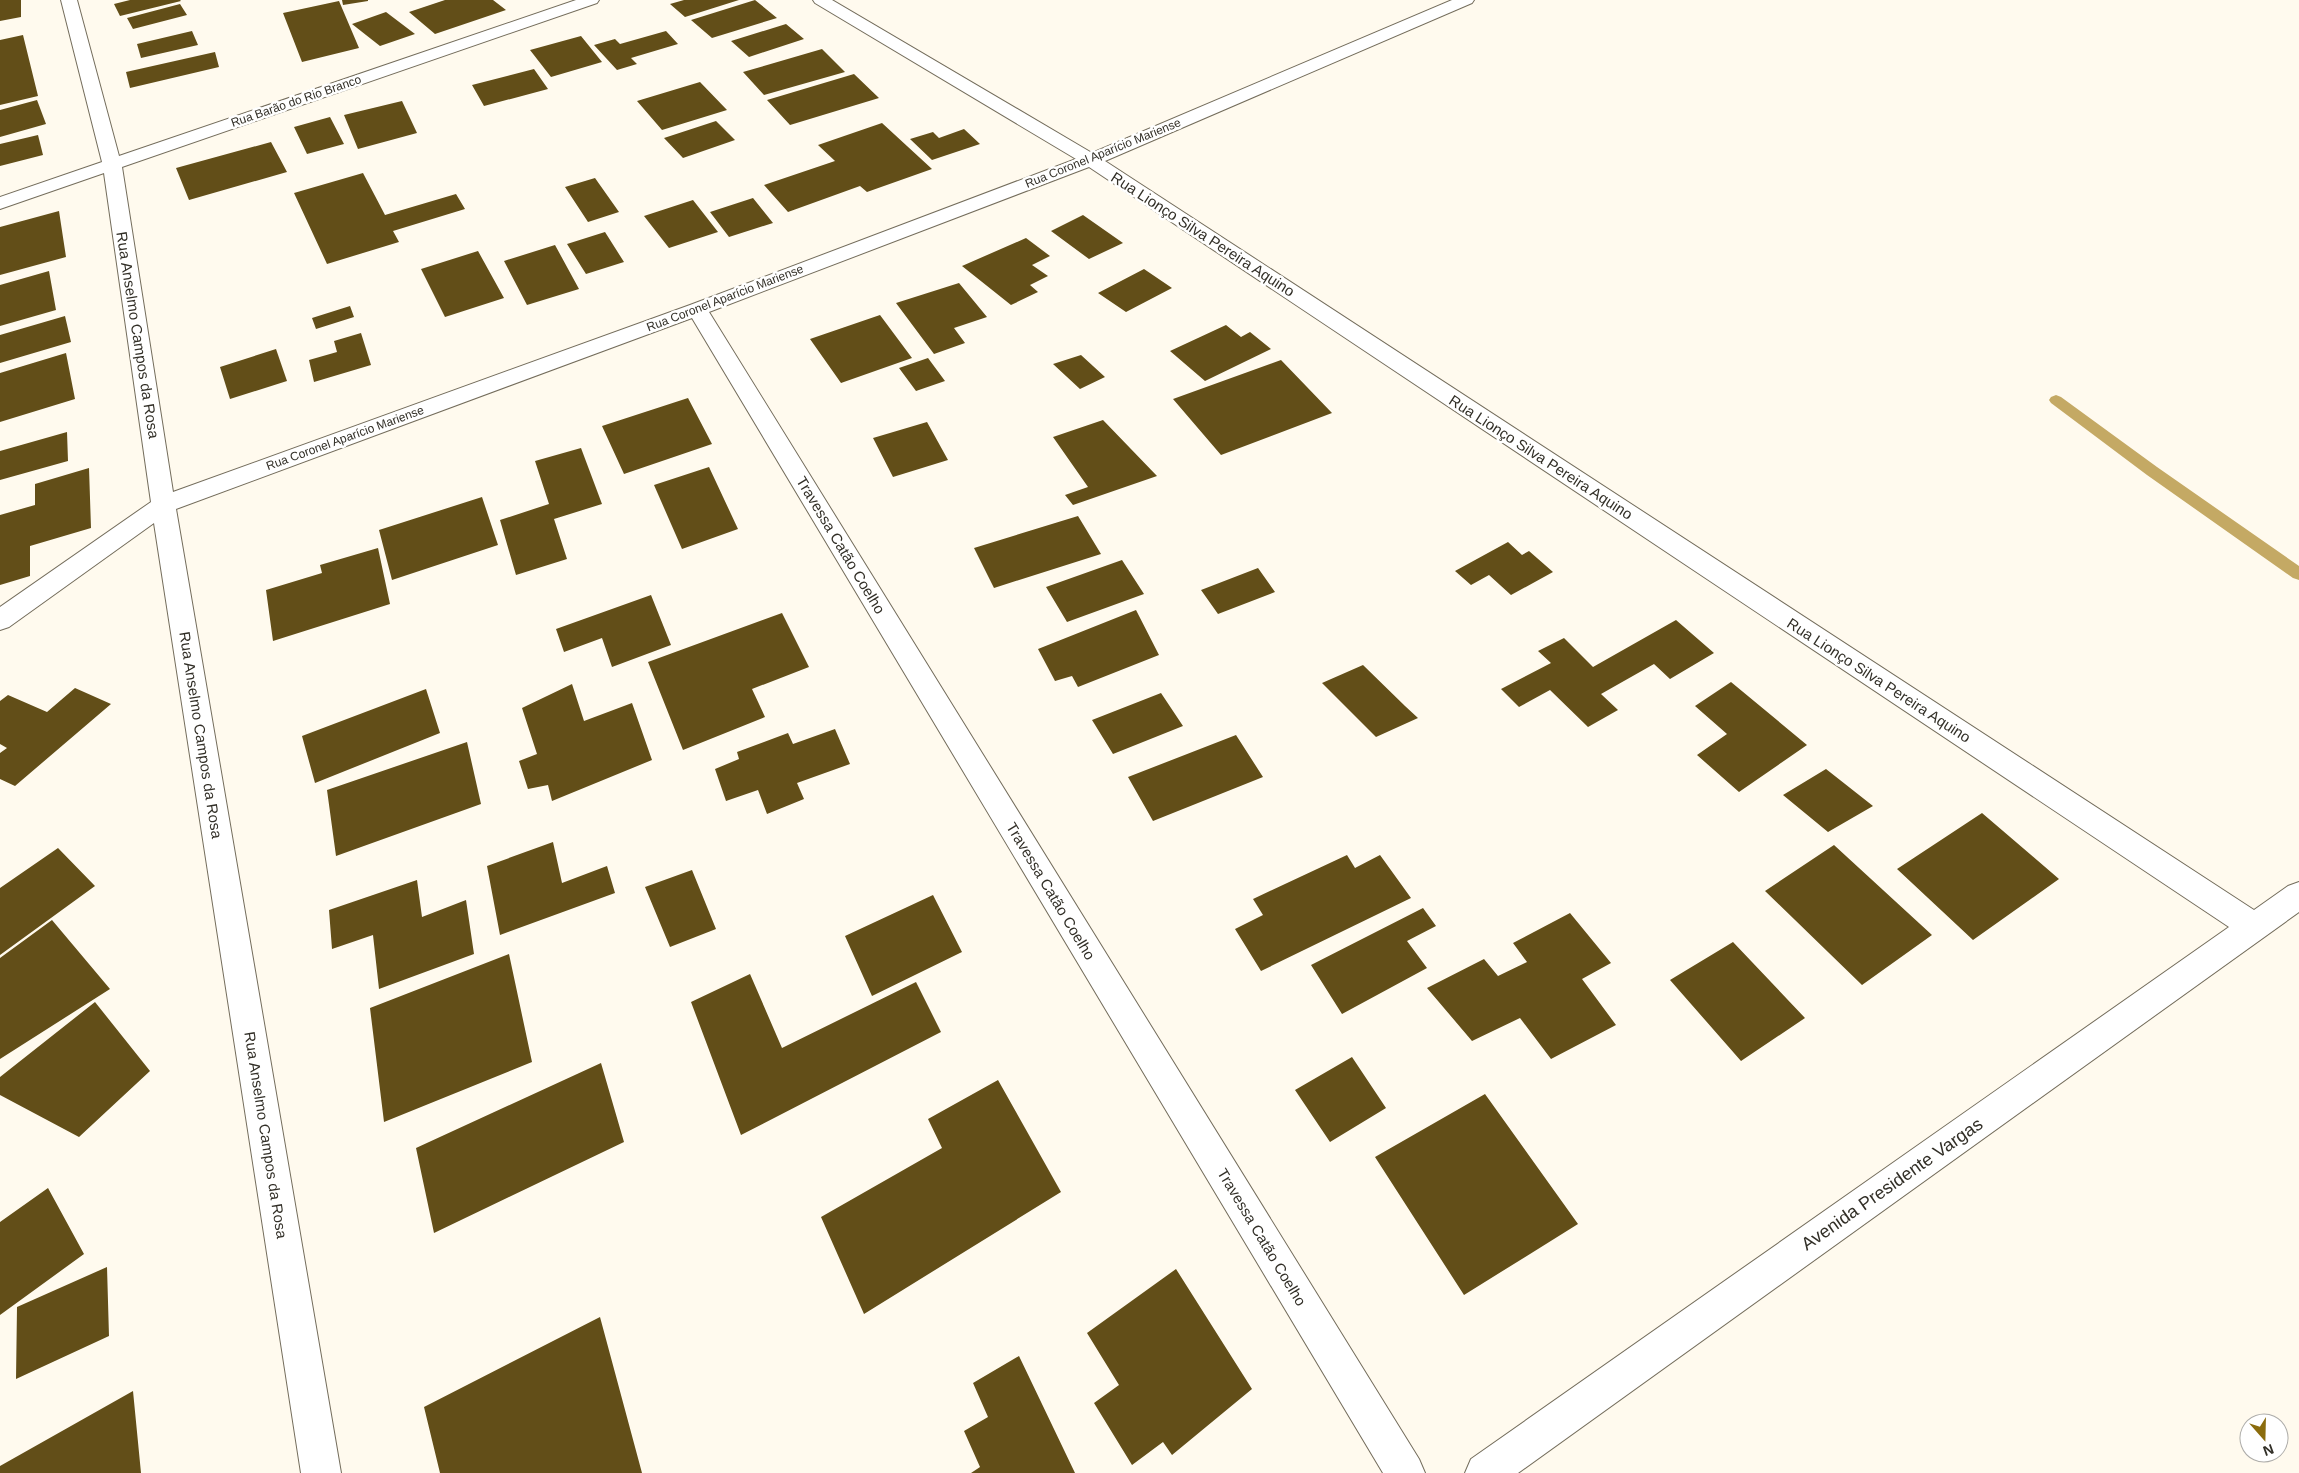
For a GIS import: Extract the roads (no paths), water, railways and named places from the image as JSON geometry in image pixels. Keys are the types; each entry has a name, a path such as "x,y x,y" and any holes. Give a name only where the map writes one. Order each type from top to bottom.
{"street":[{"name":"Rua Anselmo Campos da Rosa","path":"70,0 112,164 163,505 321,1473"},
{"name":"Rua Barão do Rio Branco","path":"0,203 592,0"},
{"name":"Rua Lionço Silva Pereira Aquino","path":"821,0 1091,160 2253,926"},
{"name":"Rua Coronel Aparício Mariense","path":"0,620 163,505 697,309 1091,160 1455,1"},
{"name":"Travessa Catão Coelho","path":"697,309 1405,1473"},
{"name":"Avenida Presidente Vargas","path":"1485,1473 2299,895"}],"waterway":[{"path":"2056,400 2152,471 2299,574"}]}
